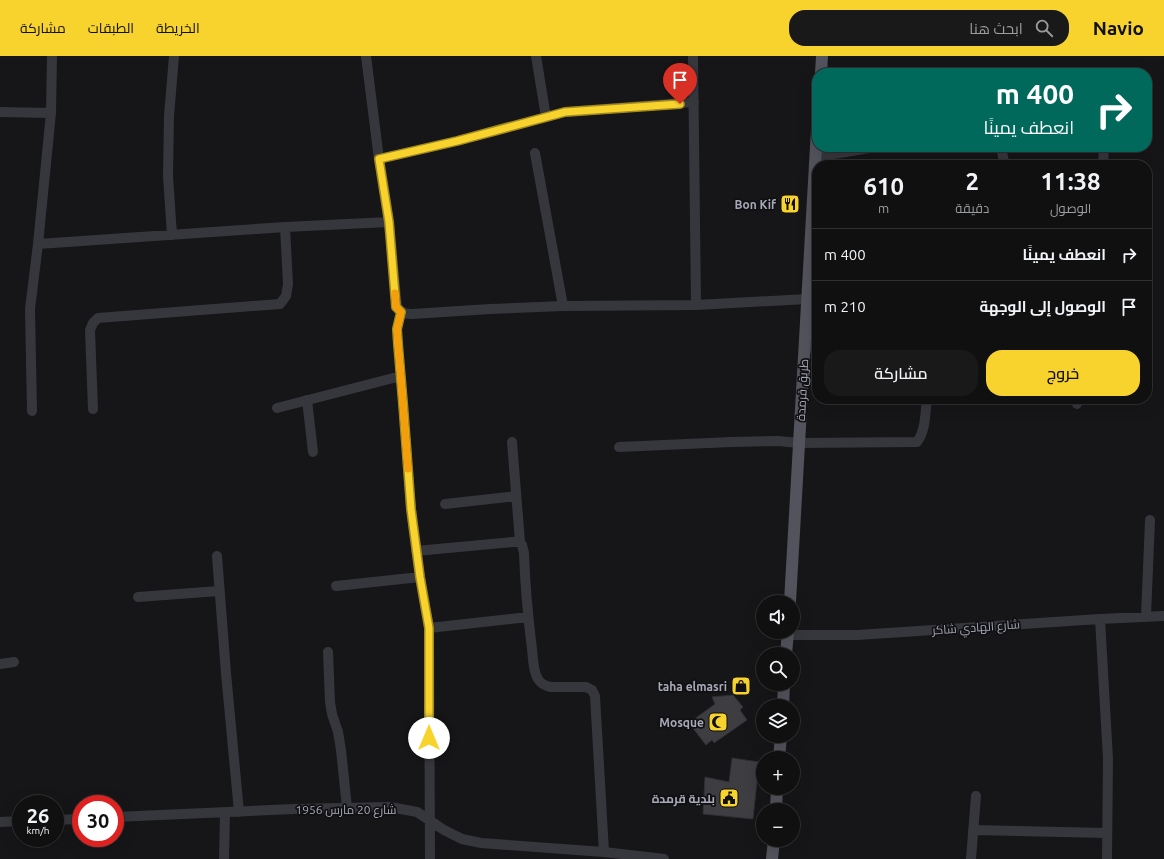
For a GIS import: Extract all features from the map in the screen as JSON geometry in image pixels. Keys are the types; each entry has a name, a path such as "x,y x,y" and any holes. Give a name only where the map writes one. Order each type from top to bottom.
{"main road":[{"path":"821,68 822,56"},
{"name":"طريق قرمدة","path":"815,152 815,160"},
{"name":"طريق قرمدة","path":"790,595 807,299 812,256"},
{"path":"772,859 773,847"}],"street":[{"path":"32,411 30,309 51,113 52,56"},
{"path":"172,236 168,176 169,116 174,56"},
{"path":"366,56 379,159 389,222 396,307 401,312 405,314 412,314 563,306 696,305 807,299"},
{"path":"536,56 546,117"},
{"path":"693,56 696,305"},
{"path":"379,159 457,141 565,112 694,102"},
{"path":"0,112 51,113"},
{"path":"815,157 846,152"},
{"path":"536,153 563,306"},
{"path":"38,244 172,236 284,227 389,222"},
{"path":"93,409 90,330 93,323 98,318 280,304 286,296 288,284 284,227"},
{"path":"401,312 397,329 411,509 416,551 429,628 430,859"},
{"path":"804,347 812,348"},
{"path":"277,408 400,376"},
{"path":"307,400 313,452"},
{"path":"619,447 778,441 799,443 917,442 923,431 926,404"},
{"path":"512,442 520,542 524,548 528,617 537,679 542,684 550,687 586,687 592,690 595,696 604,852"},
{"path":"445,504 516,496"},
{"path":"1146,616 1150,520"},
{"path":"416,551 520,542"},
{"path":"217,556 239,812"},
{"path":"336,586 420,577"},
{"path":"138,597 219,591"},
{"name":"شارع الهادي شاكر","path":"800,634 857,635 1164,616"},
{"path":"429,628 528,617"},
{"path":"1100,619 1108,759 1107,859"},
{"path":"328,652 330,702 341,750 347,808"},
{"path":"0,664 14,662"},
{"path":"971,859 976,796"},
{"name":"شارع 20 مارس 1956","path":"124,817 293,809 390,807 408,809 417,812 444,830 462,839 481,843 604,852 624,857 664,859"},
{"path":"224,859 225,812"},
{"path":"0,822 12,821"},
{"path":"973,830 1107,833"}],"building":[{"name":"Mosque","path":"733,695 743,707 740,710 747,720 714,743 712,740 706,745 689,723 715,704 712,697"},
{"name":"بلدية قرمدة","path":"732,758 756,762 756,790 753,819 703,814 705,777 729,782"}],"slow traffic":[{"path":"395,293 396,307 401,312 397,329 408,469"}],"place":[{"name":"Bon Kif","path":"790,204"},
{"name":"taha elmasri","path":"741,686"},
{"name":"Mosque","path":"718,722"},
{"name":"بلدية قرمدة","path":"729,798"}],"route":[{"path":"429,738 429,628 416,551 411,509 397,329 401,312 396,307 389,222 379,159 457,141 565,112 680,104"}]}
